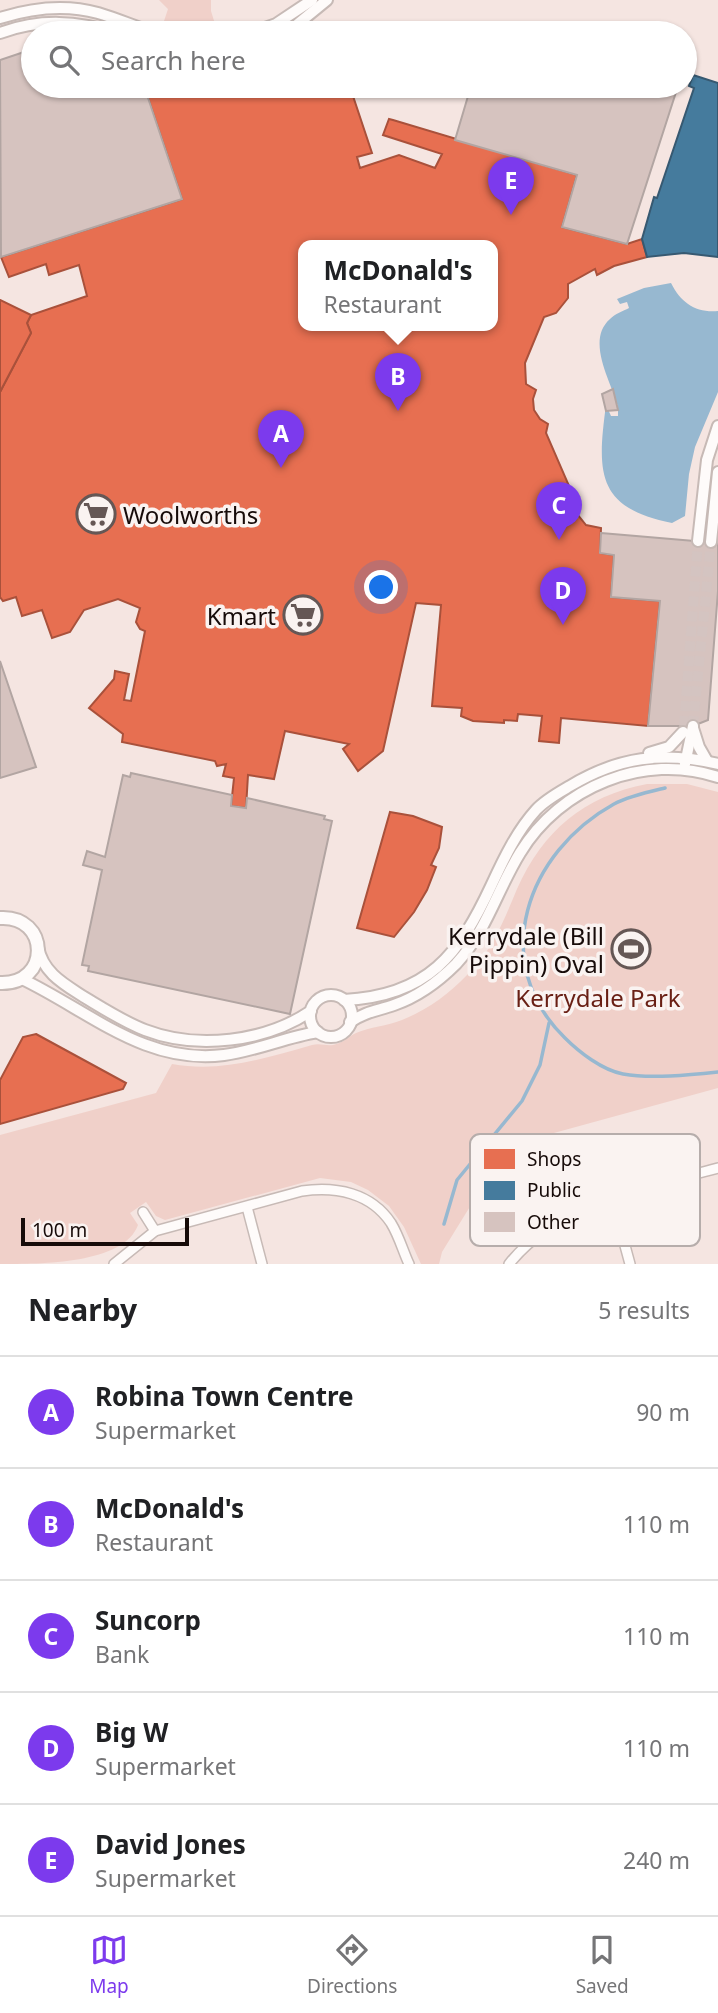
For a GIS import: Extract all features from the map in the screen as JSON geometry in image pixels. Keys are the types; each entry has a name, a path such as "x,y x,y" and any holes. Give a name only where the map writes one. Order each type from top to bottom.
{"main road":[{"path":"0,918 17,919 24,923 36,938 38,947 35,966 22,979 3,985"}],"street":[{"path":"280,21 312,0"},
{"path":"301,21 327,0"},
{"path":"0,18 42,8 75,9 120,21"},
{"path":"0,33 21,26"},
{"path":"698,541 707,460 718,426"},
{"path":"711,542 718,472"},
{"path":"634,760 640,754 669,747 687,728"},
{"path":"684,761 687,728"},
{"path":"687,728 713,762"},
{"path":"344,1000 375,998 406,989 432,972 452,953 468,932 510,849 536,810 548,800 590,774 611,765 634,760 713,762"},
{"path":"311,1011 312,1023 318,1032 330,1037 337,1036 343,1033 350,1022 366,1012 411,998 431,985 456,964 482,930 519,853 535,831 567,801 613,777 684,761 699,771 718,777"},
{"path":"38,947 52,975 62,983 133,1025 176,1039 196,1041 243,1037 274,1029 299,1020 311,1011 323,996 334,995 344,1000 351,1010 350,1022"},
{"path":"22,979 126,1038 168,1052 193,1056 223,1055 318,1032"},
{"path":"700,1173 718,1168"},
{"path":"114,1264 155,1231 310,1190 326,1189 350,1192 367,1200 387,1217 396,1231 409,1264"},
{"path":"247,1207 262,1264"},
{"path":"142,1213 155,1231"},
{"path":"509,1264 526,1246"},
{"path":"625,1246 630,1264"}],"green space":[{"path":"159,0 211,0 214,21 164,21 168,9"},
{"name":"Kerrydale Park","path":"647,784 687,784 718,792 718,1088 550,1134 470,1134 470,1207 442,1252 439,1264 421,1264 404,1227 389,1206 368,1190 351,1182 320,1178 165,1220 156,1216 146,1202 130,1213 138,1225 130,1238 116,1248 58,1262 0,1264 0,1135 156,1093 172,1064 208,1067 226,1065 312,1045 333,1045 356,1033 411,1016 453,989 484,956 527,868 553,833 585,807 624,790"}],"water":[{"path":"671,283 679,296 690,305 703,310 718,311 718,392 695,447 685,516 672,523 628,508 615,497 607,484 602,450 606,405 611,416 618,416 618,407 600,350 603,328 610,319 629,308 627,302 620,304 617,299 644,288"}],"building: Shops":[{"path":"148,98 354,98 372,153 357,157 360,168 399,155 435,168 442,154 383,135 389,119 577,175 562,227 627,244 642,239 647,257 614,266 597,275 595,269 568,284 568,298 556,313 544,317 525,363 526,384 536,390 534,410 540,419 548,424 546,433 576,502 574,510 586,525 601,528 600,553 614,555 611,597 660,601 648,726 561,718 559,743 539,741 542,716 518,714 517,721 504,720 504,723 473,721 461,716 462,708 432,706 441,605 416,603 383,751 358,771 343,749 349,744 285,731 274,779 248,775 246,808 231,806 234,778 223,776 226,764 217,766 215,761 122,742 123,734 89,708 114,679 115,671 129,674 124,700 131,701 145,631 140,629 136,622 140,608 118,599 84,610 70,632 52,638 42,610 22,616 16,597 3,601 0,597 0,392 31,333 27,323 31,315 87,296 79,265 49,275 46,264 9,277 1,257 182,199"},
{"path":"0,300 31,315 27,323 31,333 0,392"},
{"path":"390,812 413,816 442,827 439,848 431,865 436,867 427,890 394,937 357,928"},
{"path":"36,1034 126,1083 123,1089 0,1124 0,1080 23,1037"}],"building: Public":[{"path":"697,76 718,83 718,257 684,253 647,257 642,239 654,197 657,198 691,98 697,98"}],"building: Other":[{"path":"21,53 21,98 148,98 182,199 1,257 0,60"},
{"path":"467,98 674,98 627,244 562,227 577,175 455,140"},
{"path":"613,389 618,410 606,411 602,394"},
{"path":"601,533 718,543 718,591 708,720 693,726 648,726 660,601 611,597 614,555 600,553"},
{"path":"0,661 36,767 0,778"},
{"path":"131,773 232,795 231,806 246,808 247,798 325,816 324,819 332,821 290,1014 88,971 89,966 82,965 102,870 83,865 87,851 105,857 123,775 130,777"}],"waterway":[{"path":"665,788 632,796 614,804 584,825 559,850 540,879 528,910 523,943 528,976 541,1008 565,1038 599,1065 623,1074 645,1076 718,1072"},
{"path":"495,1134 522,1101 540,1065 549,1023"},
{"path":"444,1224 457,1180 470,1164"}],"tunnel":[{"path":"684,726 698,541"},
{"path":"693,726 711,542"}],"place":[{"name":"David Jones","path":"511,215"},
{"name":"McDonald's","path":"398,411"},
{"name":"Robina Town Centre","path":"281,468"},
{"name":"Woolworths","path":"96,514"},
{"name":"Suncorp","path":"559,540"},
{"name":"Kmart","path":"303,615"},
{"name":"Big W","path":"563,625"},
{"name":"Kerrydale (Bill Pippin) Oval","path":"631,949"}]}
